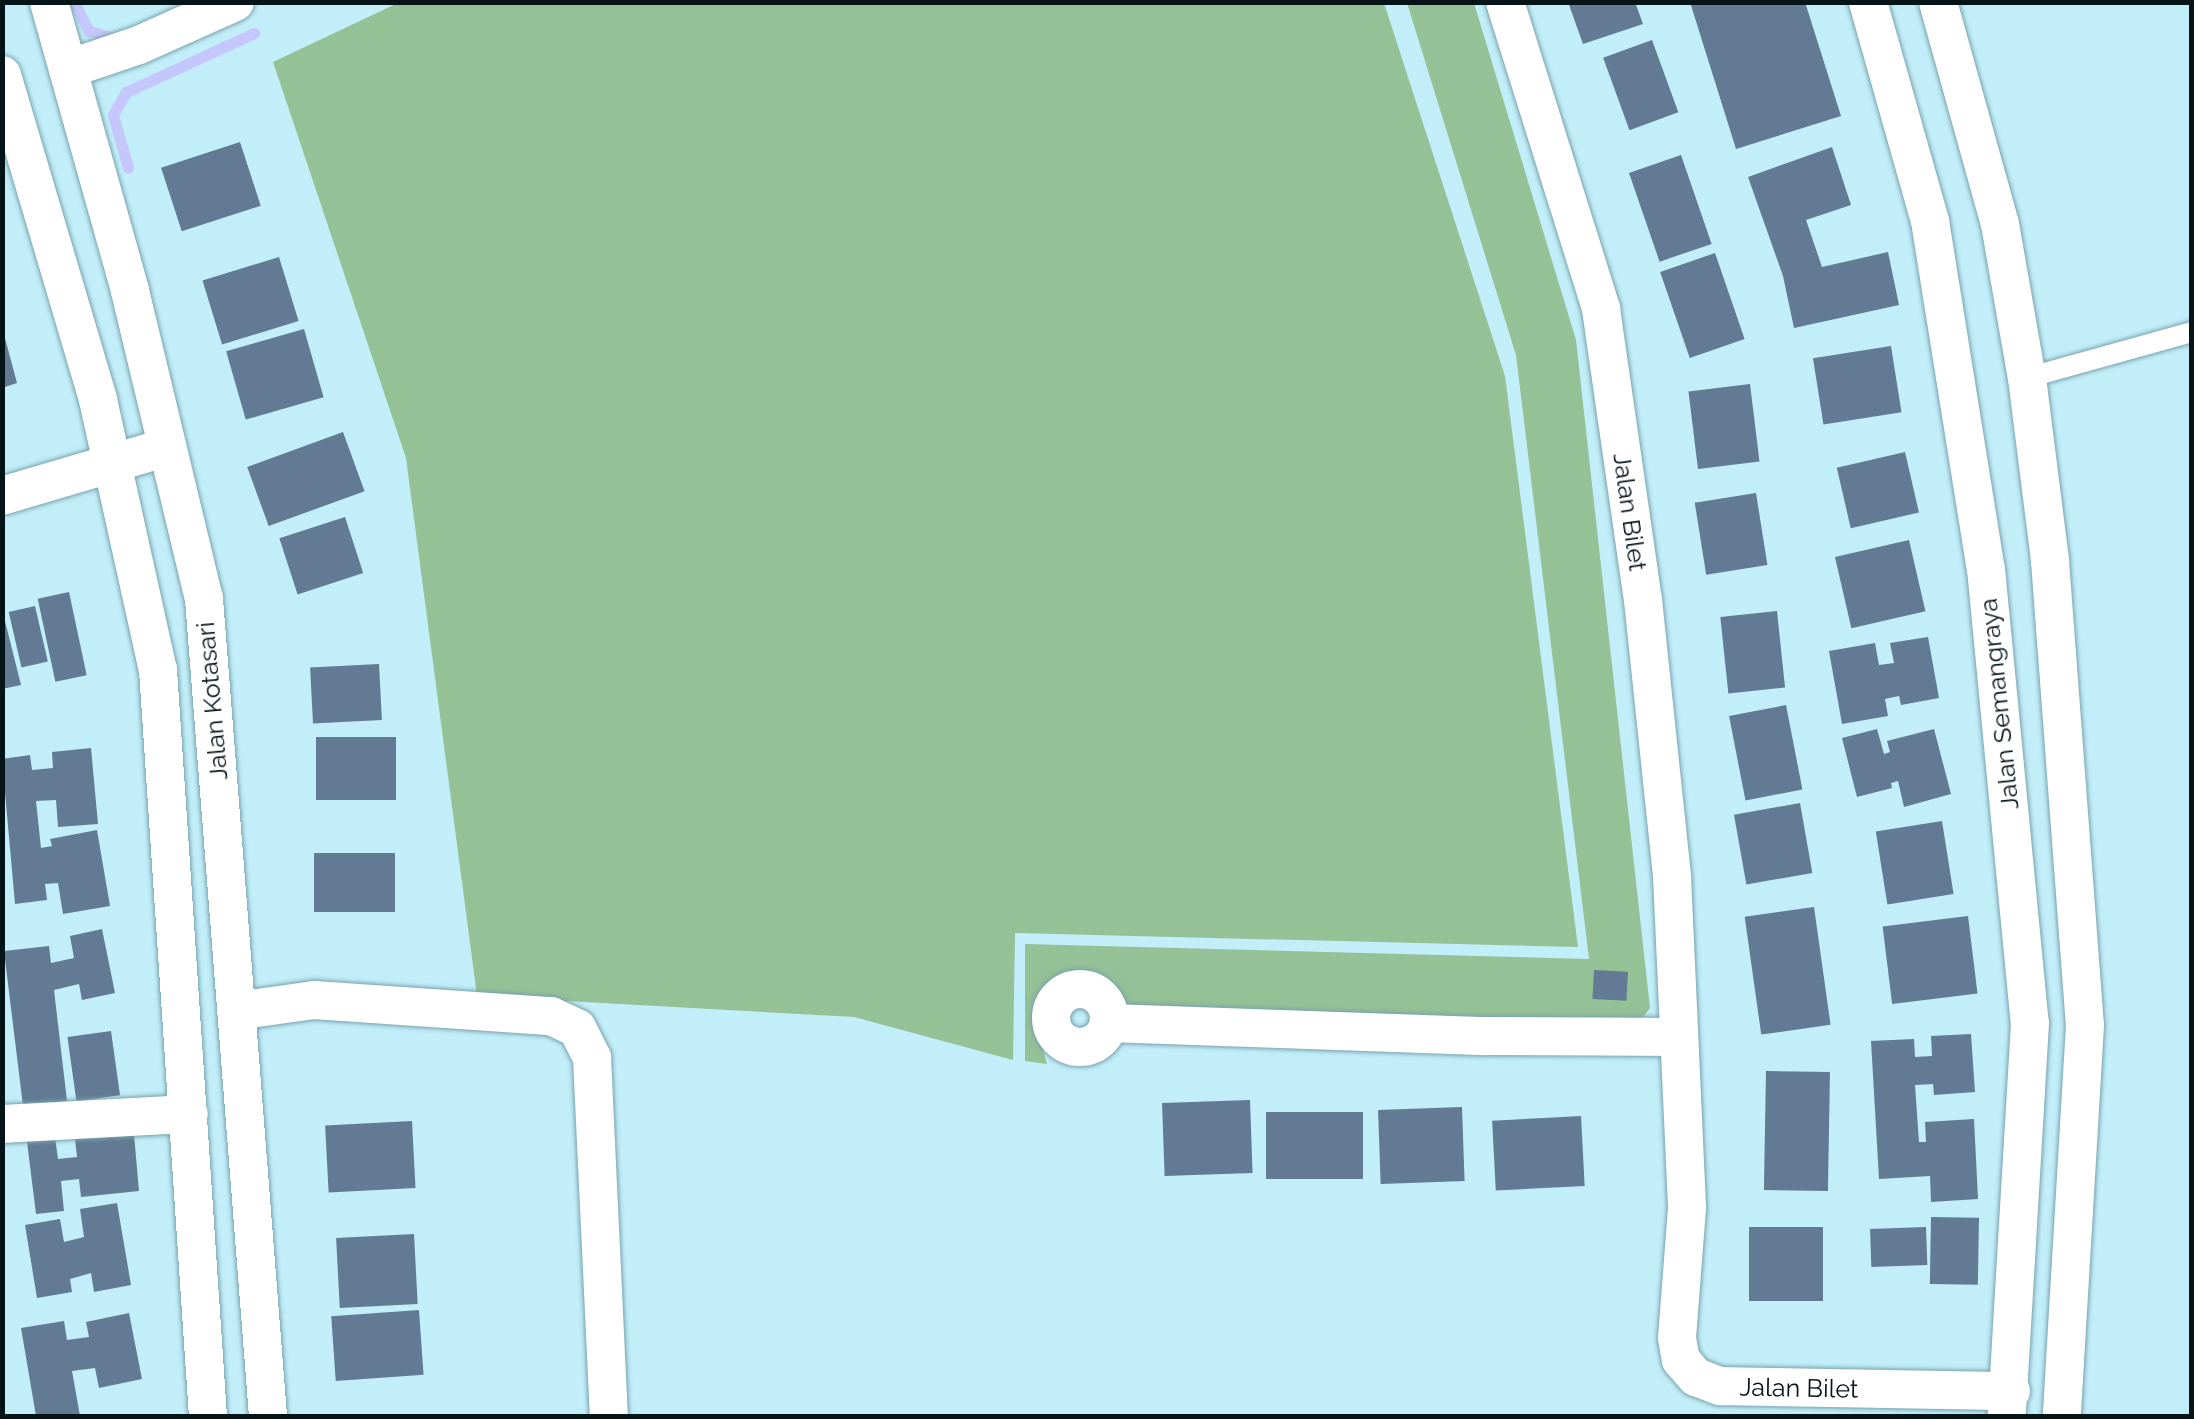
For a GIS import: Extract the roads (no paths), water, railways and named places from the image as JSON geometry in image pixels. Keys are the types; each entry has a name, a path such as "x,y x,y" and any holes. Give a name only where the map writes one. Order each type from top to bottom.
{"street":[{"name":"Jalan Kotasari","path":"50,2 82,65 204,598 268,1416"},
{"path":"82,65 235,2"},
{"name":"Jalan Bilet","path":"1505,2 1601,309 1645,620 1672,876 1686,1208 1677,1338 1688,1370 1720,1386 2009,1404"},
{"name":"Jalan Semangraya","path":"1868,2 1930,221 1986,569 2030,1024 2009,1404"},
{"path":"1938,2 2000,224 2028,378 2050,561 2085,1025 2062,1416"},
{"name":"Jalan Kotasari","path":"2,76 112,462 158,670 208,1416"},
{"path":"2,496 167,447"},
{"path":"1986,569 2050,561"},
{"path":"236,1011 314,1000 550,1016 577,1028 592,1058 609,1416"},
{"path":"1109,1023 1487,1036 1678,1036"},
{"path":"2,1124 189,1114"}],"lane":[{"path":"2028,378 2192,332"}],"waterway":[{"path":"74,2 89,31 113,38"},
{"path":"128,168 113,115 126,92 254,33"}]}
